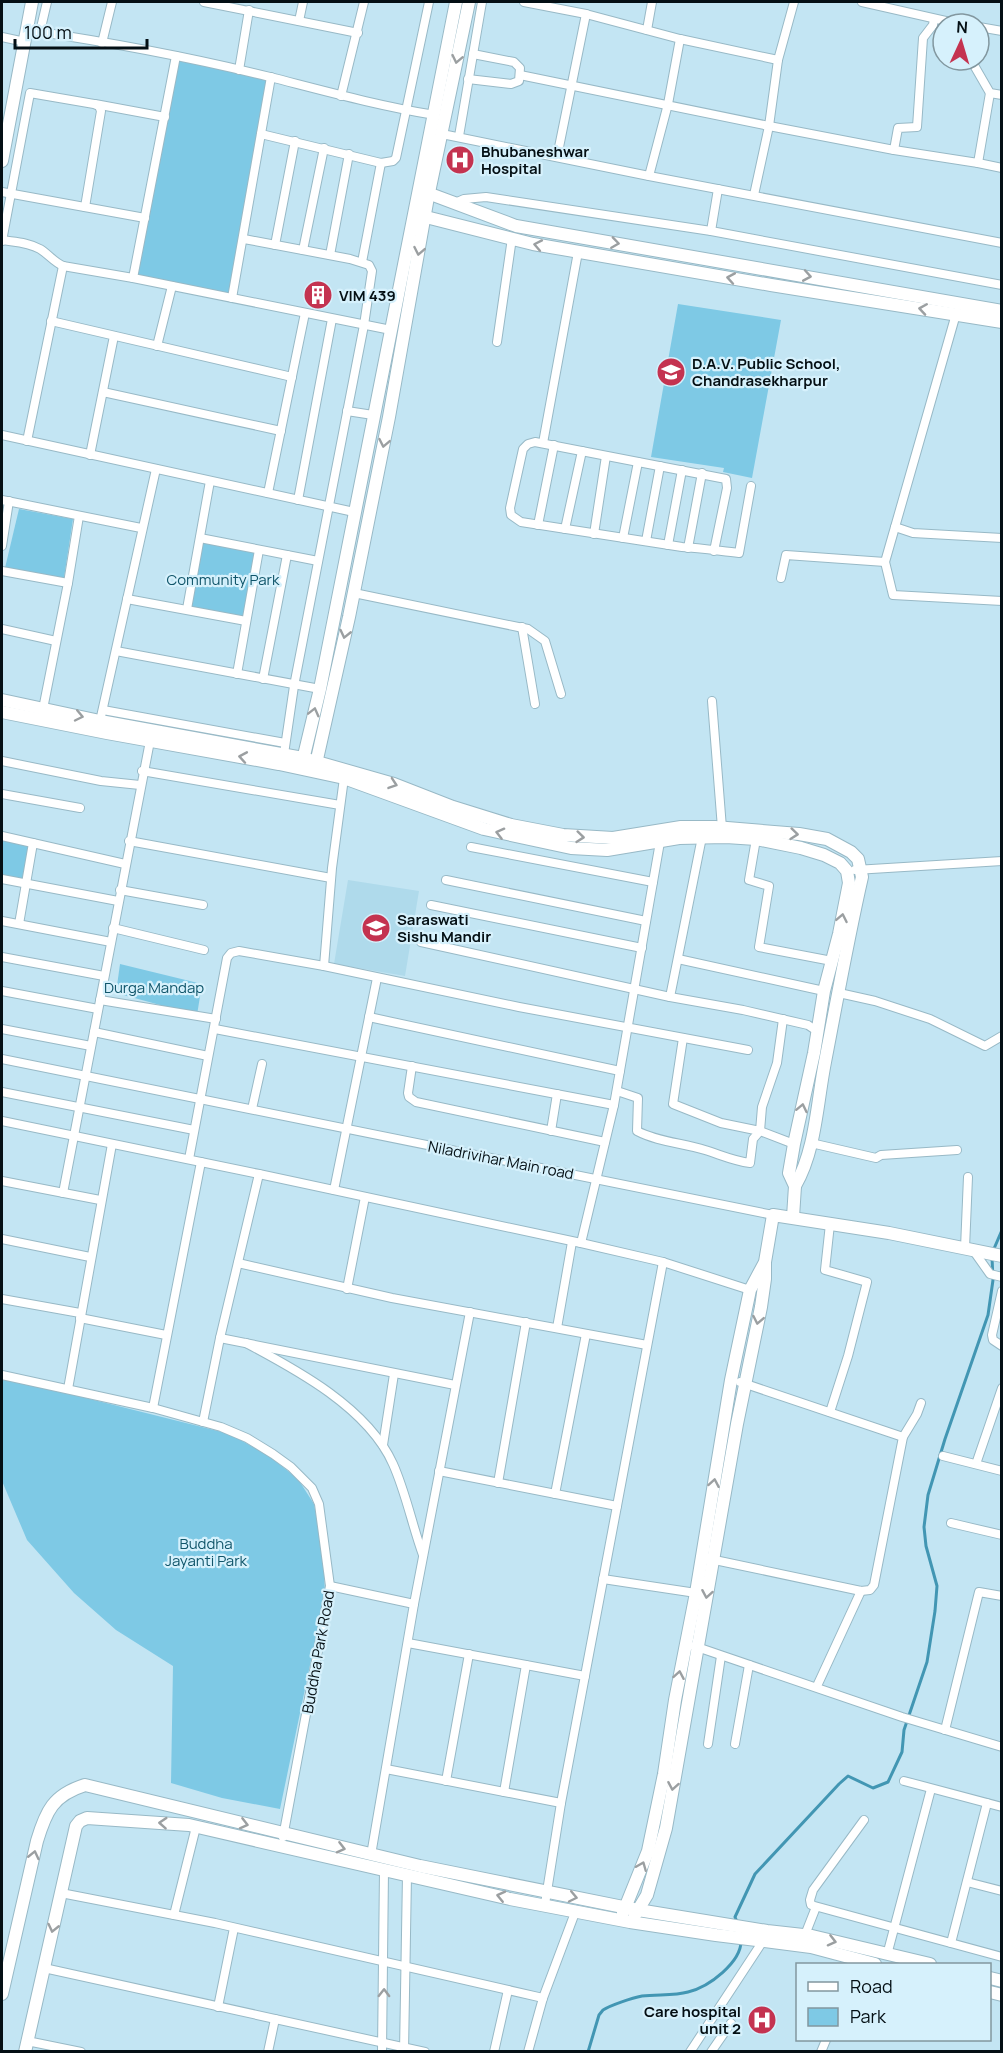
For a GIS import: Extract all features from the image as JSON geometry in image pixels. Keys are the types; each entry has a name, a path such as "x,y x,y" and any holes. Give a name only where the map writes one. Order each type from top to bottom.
{"street":[{"path":"2,161 31,34 32,2"},
{"path":"31,34 47,2"},
{"path":"102,43 112,2"},
{"path":"204,2 358,33"},
{"path":"299,21 303,2"},
{"path":"341,96 364,2"},
{"path":"261,134 381,163 388,163 396,158 429,2"},
{"path":"302,763 320,689 385,357 424,192 435,115 456,2"},
{"path":"424,192 442,134 469,2"},
{"path":"459,136 483,2"},
{"path":"524,2 543,3 680,39 778,60"},
{"path":"647,30 652,2"},
{"path":"754,195 769,126 778,60 794,2"},
{"path":"862,2 931,18"},
{"path":"239,70 249,10"},
{"path":"557,158 586,14"},
{"path":"894,150 898,128 917,127 923,38 931,28"},
{"path":"2,37 31,34 176,56 271,77 341,96 435,115"},
{"path":"649,176 668,104 680,39"},
{"path":"468,79 516,84 520,75 520,68 514,62 473,54"},
{"path":"133,278 176,56"},
{"path":"977,72 990,93 978,163"},
{"path":"520,75 769,126 1002,168"},
{"path":"232,298 271,77"},
{"path":"165,117 30,93 6,193 2,240 29,244 41,249 63,266 391,330"},
{"path":"990,93 1002,95"},
{"path":"85,207 101,118 99,106 94,104"},
{"path":"442,134 1002,243"},
{"path":"275,245 295,141"},
{"path":"303,250 324,148"},
{"path":"330,255 349,154"},
{"path":"362,262 381,163"},
{"path":"711,231 718,189"},
{"path":"424,192 516,226 1002,311"},
{"path":"6,193 146,218"},
{"path":"455,203 464,199 486,197 711,231 1002,285"},
{"path":"419,216 578,252 1002,322"},
{"path":"316,767 354,593 399,359 419,216"},
{"path":"497,342 512,238"},
{"path":"244,239 362,262 369,264 372,271 364,325 284,748"},
{"path":"543,443 578,252"},
{"path":"27,441 63,266"},
{"path":"157,346 172,286"},
{"path":"268,493 306,313"},
{"path":"956,314 885,562 893,595 1002,601"},
{"path":"298,500 332,319"},
{"path":"51,321 292,377"},
{"path":"90,455 114,336"},
{"path":"385,357 399,359"},
{"path":"103,392 281,431"},
{"path":"347,411 374,415"},
{"path":"2,435 354,512"},
{"path":"714,550 726,478 543,443 528,444 523,449 510,508 511,515 521,522 538,525 688,548 739,553 751,486"},
{"path":"538,525 554,446"},
{"path":"565,529 582,451"},
{"path":"594,534 606,456"},
{"path":"623,538 638,462"},
{"path":"646,541 660,466"},
{"path":"101,716 141,528 156,469"},
{"path":"668,545 682,470"},
{"path":"688,548 702,473"},
{"path":"187,609 210,481"},
{"path":"2,546 5,501 141,528"},
{"path":"43,708 79,516"},
{"path":"895,527 913,533 1002,538"},
{"path":"200,538 318,561"},
{"path":"237,674 259,550"},
{"path":"263,679 287,555"},
{"path":"781,578 786,555 885,562"},
{"path":"2,572 68,583"},
{"path":"354,593 528,629 545,641 561,694"},
{"path":"127,599 246,621"},
{"path":"522,627 535,704"},
{"path":"2,629 56,642"},
{"path":"116,651 294,686 320,689"},
{"path":"2,700 284,748 302,763"},
{"path":"711,701 722,828"},
{"path":"2,712 123,730 284,748"},
{"path":"101,716 123,730 150,741 302,763 394,784 453,807 511,825 563,835 613,838 681,827 722,828 799,834 827,839 850,852 858,859 862,877 811,1143 802,1173 795,1186 793,1217"},
{"path":"63,1193 142,771 150,741"},
{"path":"2,760 101,781 140,785"},
{"path":"316,767 484,829 571,848 607,850 702,837 756,839 824,855 840,863 847,871 849,883 824,991 814,1053 794,1144 789,1173 795,1186"},
{"path":"142,771 340,806"},
{"path":"324,966 331,878 344,778"},
{"path":"2,794 80,808"},
{"path":"2,836 125,864"},
{"path":"669,997 702,837"},
{"path":"756,839 749,880 769,886 759,947 832,962"},
{"path":"129,841 331,878"},
{"path":"557,1328 577,1242 596,1179 614,1105 660,842"},
{"path":"18,924 33,843"},
{"path":"471,847 653,882"},
{"path":"847,871 1002,861"},
{"path":"2,879 118,901"},
{"path":"446,880 646,921"},
{"path":"120,890 203,905"},
{"path":"431,905 642,948"},
{"path":"2,921 111,942"},
{"path":"113,928 204,950"},
{"path":"421,942 669,997 783,1019 808,1025 817,1031"},
{"path":"189,1159 227,958 231,953 239,951 748,1050"},
{"path":"2,957 104,976"},
{"path":"678,959 824,991"},
{"path":"334,1190 377,978"},
{"path":"2,991 216,1019"},
{"path":"839,993 875,1001 930,1019 985,1046 1002,1036"},
{"path":"369,1017 620,1071"},
{"path":"616,1091 638,1098 637,1131 648,1137 750,1163 753,1138 760,1131 762,1107 777,1063 783,1019"},
{"path":"2,1029 91,1046"},
{"path":"215,1029 614,1105"},
{"path":"94,1032 208,1056"},
{"path":"683,1038 673,1104 721,1123 760,1131 794,1144"},
{"name":"Niladrivihar Main road","path":"2,1059 773,1215 889,1233 1002,1256"},
{"path":"252,1109 262,1064"},
{"path":"412,1066 408,1093 409,1097 416,1102 605,1142"},
{"path":"2,1092 194,1130"},
{"path":"551,1131 557,1094"},
{"path":"2,1121 577,1242 663,1262 750,1290"},
{"path":"811,1143 876,1158 881,1155 957,1150"},
{"path":"68,1389 100,1200 112,1144"},
{"path":"153,1408 201,1162"},
{"path":"203,1422 220,1338 260,1174"},
{"path":"968,1177 974,1250 990,1274 1002,1277"},
{"path":"2,1181 100,1200"},
{"path":"347,1289 365,1197"},
{"path":"625,1921 625,1908 648,1851 761,1307 765,1262 773,1215"},
{"path":"830,1224 825,1270 867,1282 848,1356 830,1412"},
{"path":"2,1239 90,1257"},
{"path":"546,1898 561,1803 663,1262"},
{"path":"625,1921 638,1910 647,1895 666,1828 696,1593 707,1559 731,1380 750,1290 765,1262"},
{"path":"238,1263 347,1289 647,1345"},
{"path":"1002,1291 992,1335 993,1340 1002,1346"},
{"path":"2,1299 166,1335"},
{"path":"371,1855 414,1604 470,1312"},
{"path":"498,1483 526,1322"},
{"path":"555,1494 586,1334"},
{"path":"220,1338 455,1385"},
{"path":"246,1343 289,1366 340,1400 383,1445 401,1486 424,1556"},
{"path":"383,1445 394,1374"},
{"name":"Buddha Park Road","path":"2,1375 153,1408 203,1422 247,1438 291,1467 312,1488 319,1504 330,1586 282,1847"},
{"path":"731,1380 903,1437"},
{"path":"976,1464 1002,1388"},
{"path":"707,1559 861,1591 870,1590 874,1585 903,1437 921,1403"},
{"path":"943,1456 1002,1471"},
{"path":"439,1471 617,1506"},
{"path":"951,1523 1002,1535"},
{"path":"603,1579 696,1593"},
{"path":"330,1586 414,1604"},
{"path":"817,1686 861,1591"},
{"path":"945,1730 979,1592 1002,1596"},
{"path":"408,1643 585,1676"},
{"path":"691,1645 817,1686 902,1717 1002,1748"},
{"path":"446,1781 469,1654"},
{"path":"708,1744 721,1656"},
{"path":"504,1792 526,1665"},
{"path":"735,1744 749,1665"},
{"path":"386,1769 561,1803"},
{"path":"904,1782 1002,1807"},
{"path":"2,1994 37,1840 45,1816 61,1796 85,1785 371,1855 510,1899 546,1898 638,1910 713,1922 756,1937"},
{"path":"887,1955 930,1789"},
{"path":"951,1943 987,1803"},
{"path":"81,2052 26,2046 76,1827 80,1821 99,1818 196,1827 407,1875 423,1873"},
{"path":"218,1832 220,1819"},
{"path":"864,1820 810,1895 811,1905 1002,1957"},
{"path":"174,1915 196,1827"},
{"path":"382,2047 384,1870"},
{"path":"404,2049 407,1875"},
{"path":"967,1882 1002,1891"},
{"path":"61,1893 234,1928 543,1998"},
{"path":"546,1898 576,1910 625,1921 716,1935 803,1940 921,1963"},
{"path":"803,1940 816,1906"},
{"path":"528,2052 543,1998 576,1910"},
{"path":"218,2007 234,1928"},
{"path":"690,2052 756,1937"},
{"path":"803,1940 857,1963"},
{"path":"44,1968 275,2019 382,2047 425,2052"},
{"path":"494,2052 508,1990"},
{"path":"268,2052 275,2019"},
{"path":"711,2052 731,2023"}],"shaded area":[{"name":"Saraswati Sishu Mandir","path":"348,880 419,891 405,976 334,964"}],"green space":[{"path":"178,58 271,78 232,298 133,278"},
{"path":"678,304 781,320 752,478 723,472 724,468 651,457"},
{"path":"19,509 73,519 64,578 5,568"},
{"name":"Community Park","path":"200,538 259,550 246,621 187,609"},
{"path":"2,836 33,843 26,884 2,879"},
{"name":"Durga Mandap","path":"120,964 202,984 197,1015 116,993"},
{"name":"Buddha Jayanti Park","path":"2,1377 230,1434 269,1456 298,1479 314,1504 323,1553 325,1593 280,1809 222,1798 171,1783 173,1666 116,1630 74,1593 27,1540 2,1481"}],"waterway":[{"path":"993,1251 1002,1230"},
{"path":"737,1922 735,1917 755,1874 839,1784 848,1776 873,1788 888,1782 902,1752 904,1730 927,1662 935,1611 937,1586 926,1546 924,1527 928,1495 988,1315 993,1280 992,1257"},
{"path":"588,2052 599,2015 603,2010 638,1997 683,1993 705,1985 730,1965 740,1948 741,1940"}],"place":[{"name":"Bhubaneshwar Hospital","path":"460,160"},
{"name":"VIM 439","path":"318,295"},
{"name":"D.A.V. Public School, Chandrasekharpur","path":"671,372"},
{"name":"Saraswati Sishu Mandir","path":"376,928"},
{"name":"Care hospital unit 2","path":"762,2020"}]}
